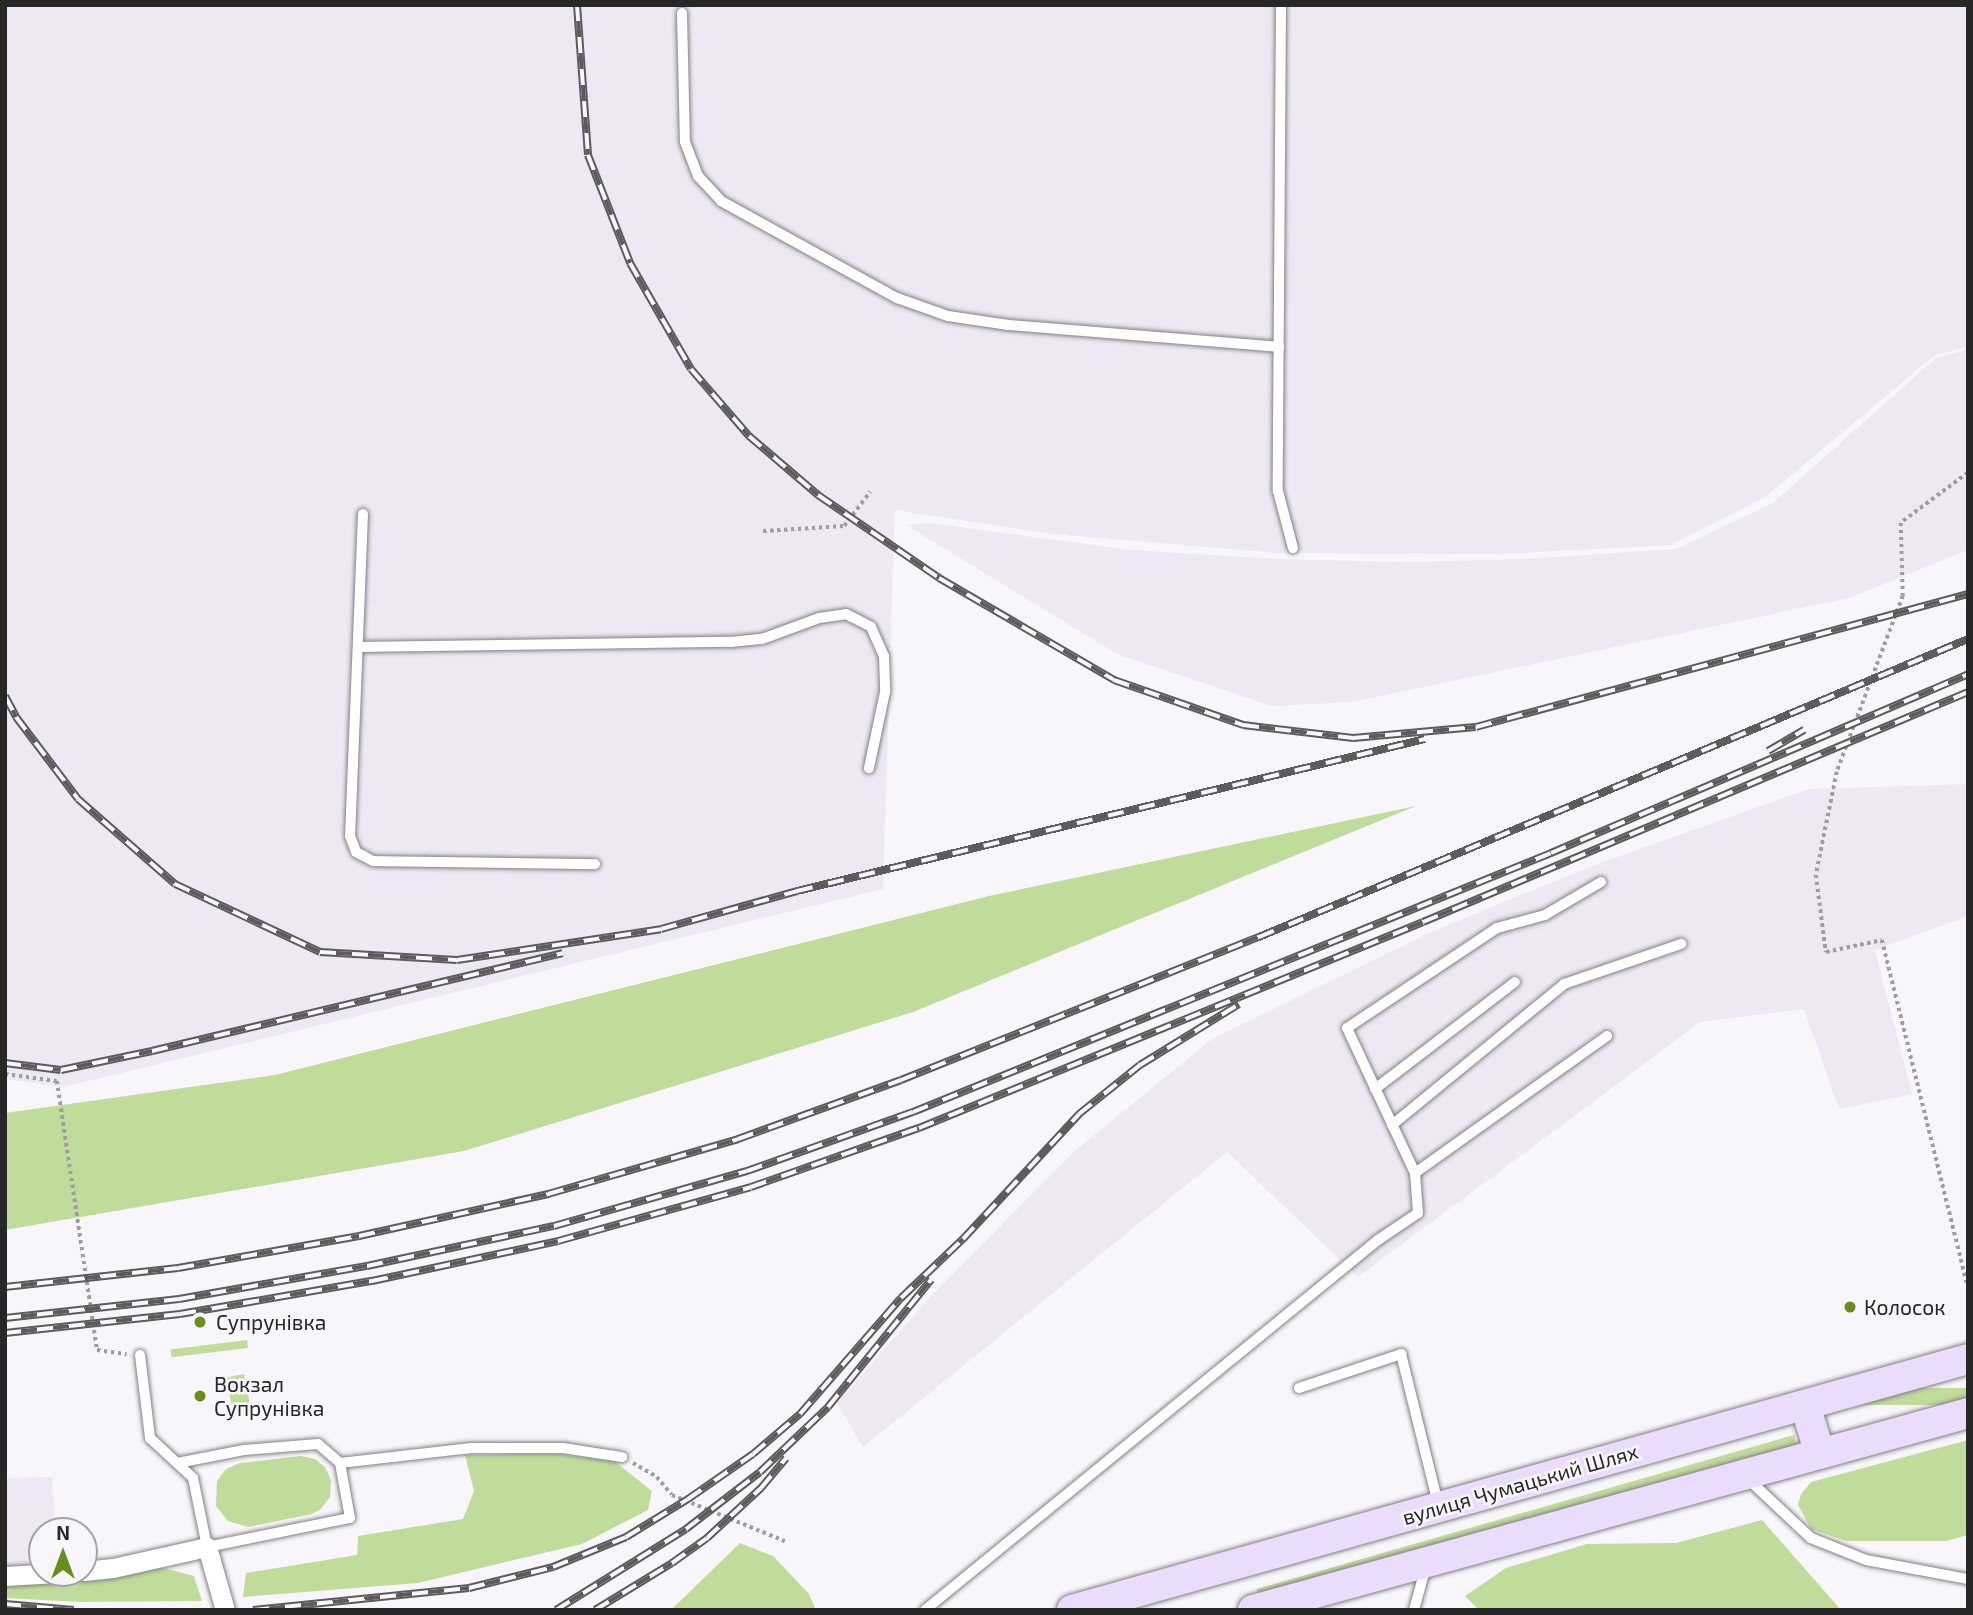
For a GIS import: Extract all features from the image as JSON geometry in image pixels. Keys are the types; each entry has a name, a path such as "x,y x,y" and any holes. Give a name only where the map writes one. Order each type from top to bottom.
{"main road":[{"name":"вулиця Чумацький Шлях","path":"1073,1610 1968,1359"},
{"path":"1805,1405 1820,1454"},
{"path":"1254,1610 1296,1604 1427,1561 1968,1413"}],"street":[{"path":"98,1570 207,1547 225,1610"},
{"path":"5,1576 28,1575"}],"lane":[{"path":"1281,5 1278,491 1293,548"},
{"path":"682,13 685,142 698,176 722,201 897,298 948,316 1008,325 1279,347"},
{"path":"363,514 350,836 356,852 373,861 595,864"},
{"path":"358,647 731,642 762,639 818,618 846,614 871,628 884,656 885,692 869,768"},
{"path":"925,1610 1378,1240 1418,1213 1415,1173 1346,1028 1497,929 1545,915 1601,882"},
{"path":"1392,1125 1564,985 1681,944"},
{"path":"1375,1089 1515,982"},
{"path":"1415,1173 1607,1036"},
{"path":"1299,1388 1401,1354 1439,1507"},
{"path":"140,1355 150,1438 177,1463 194,1478 207,1547 350,1518 340,1464 318,1444 244,1450 177,1463"},
{"path":"340,1464 471,1448 564,1448 622,1457"},
{"path":"1744,1475 1811,1538 1866,1560 1968,1579"},
{"path":"1414,1610 1427,1561"}],"path":[{"path":"1968,472 1901,523 1903,596 1838,772 1816,875 1826,952 1882,940 1968,1287"},
{"path":"763,531 844,526 870,492"},
{"path":"5,1074 57,1081 97,1350 140,1355"},
{"path":"622,1457 657,1477 672,1495 785,1541"}],"shaded area":[{"path":"5,5 1968,5 1968,347 1935,355 1765,497 1671,545 1501,554 1277,553 1053,534 895,510 883,889 63,1087 5,1079"},
{"path":"1968,349 1968,550 1849,598 1352,702 1272,706 1117,654 906,525 928,523 1130,550 1277,559 1404,562 1525,559 1676,549 1773,503 1936,358"},
{"path":"1968,784 1968,916 1875,950 1912,1094 1839,1109 1804,1009 1700,1022 1358,1277 1227,1152 863,1447 837,1403 933,1294 1076,1150 1212,1039 1431,932 1592,866 1809,789"},
{"path":"52,1477 55,1517 28,1517 28,1570 5,1572 5,1478"}],"green space":[{"path":"1416,806 913,1012 464,1151 5,1230 5,1113 275,1075 989,896"},
{"path":"247,1340 248,1348 172,1357 171,1349"},
{"path":"244,1374 251,1411 234,1415 226,1377"},
{"path":"1825,1388 1968,1388 1968,1405 1825,1405"},
{"path":"1794,1435 1798,1449 1261,1604 1257,1589"},
{"path":"1968,1440 1968,1535 1947,1541 1846,1541 1811,1529 1798,1505 1801,1494 1811,1482"},
{"path":"558,1454 614,1461 652,1491 648,1510 582,1544 418,1583 243,1597 246,1573 357,1555 358,1536 463,1519 474,1491 465,1455"},
{"path":"301,1456 315,1459 325,1467 331,1480 330,1497 320,1510 248,1527 228,1521 216,1506 217,1481 226,1469 240,1463"},
{"path":"1762,1520 1841,1610 1479,1610 1465,1596 1506,1568 1587,1544 1676,1543"},
{"path":"740,1543 773,1556 809,1594 816,1610 671,1610"},
{"path":"152,1565 194,1576 202,1601 80,1602 5,1598 5,1586 28,1583 28,1587 98,1587 98,1576 131,1572"}],"railway":[{"path":"577,5 588,155 630,263 691,369 749,436 818,495 939,578 1114,680 1243,725 1353,738 1476,727 1968,594"},
{"path":"5,1287 178,1268 359,1236 548,1194 738,1139 901,1080 1259,937 1968,639"},
{"path":"5,1318 179,1299 367,1266 554,1226 747,1171 913,1112 1551,853 1968,674"},
{"path":"5,1333 180,1314 372,1281 558,1241 751,1187 919,1128 1423,922 1968,692"},
{"path":"5,696 16,717 78,799 175,884 320,952 457,960 661,929 797,891 1425,739"},
{"path":"1768,751 1804,730"},
{"path":"5,1063 61,1070 152,1051 562,953"},
{"path":"253,1610 469,1588 553,1567 626,1537 688,1499 753,1454 800,1414 901,1298 963,1239 1079,1114 1140,1065 1239,1004"},
{"path":"556,1610 686,1529 760,1472 828,1407 931,1280"},
{"path":"595,1610 672,1563 707,1538 761,1488 786,1458"},
{"path":"5,1604 74,1610"}],"place":[{"name":"Колосок","path":"1850,1307"},
{"name":"Супрунівка","path":"200,1322"},
{"name":"Вокзал Супрунівка","path":"200,1396"}]}
